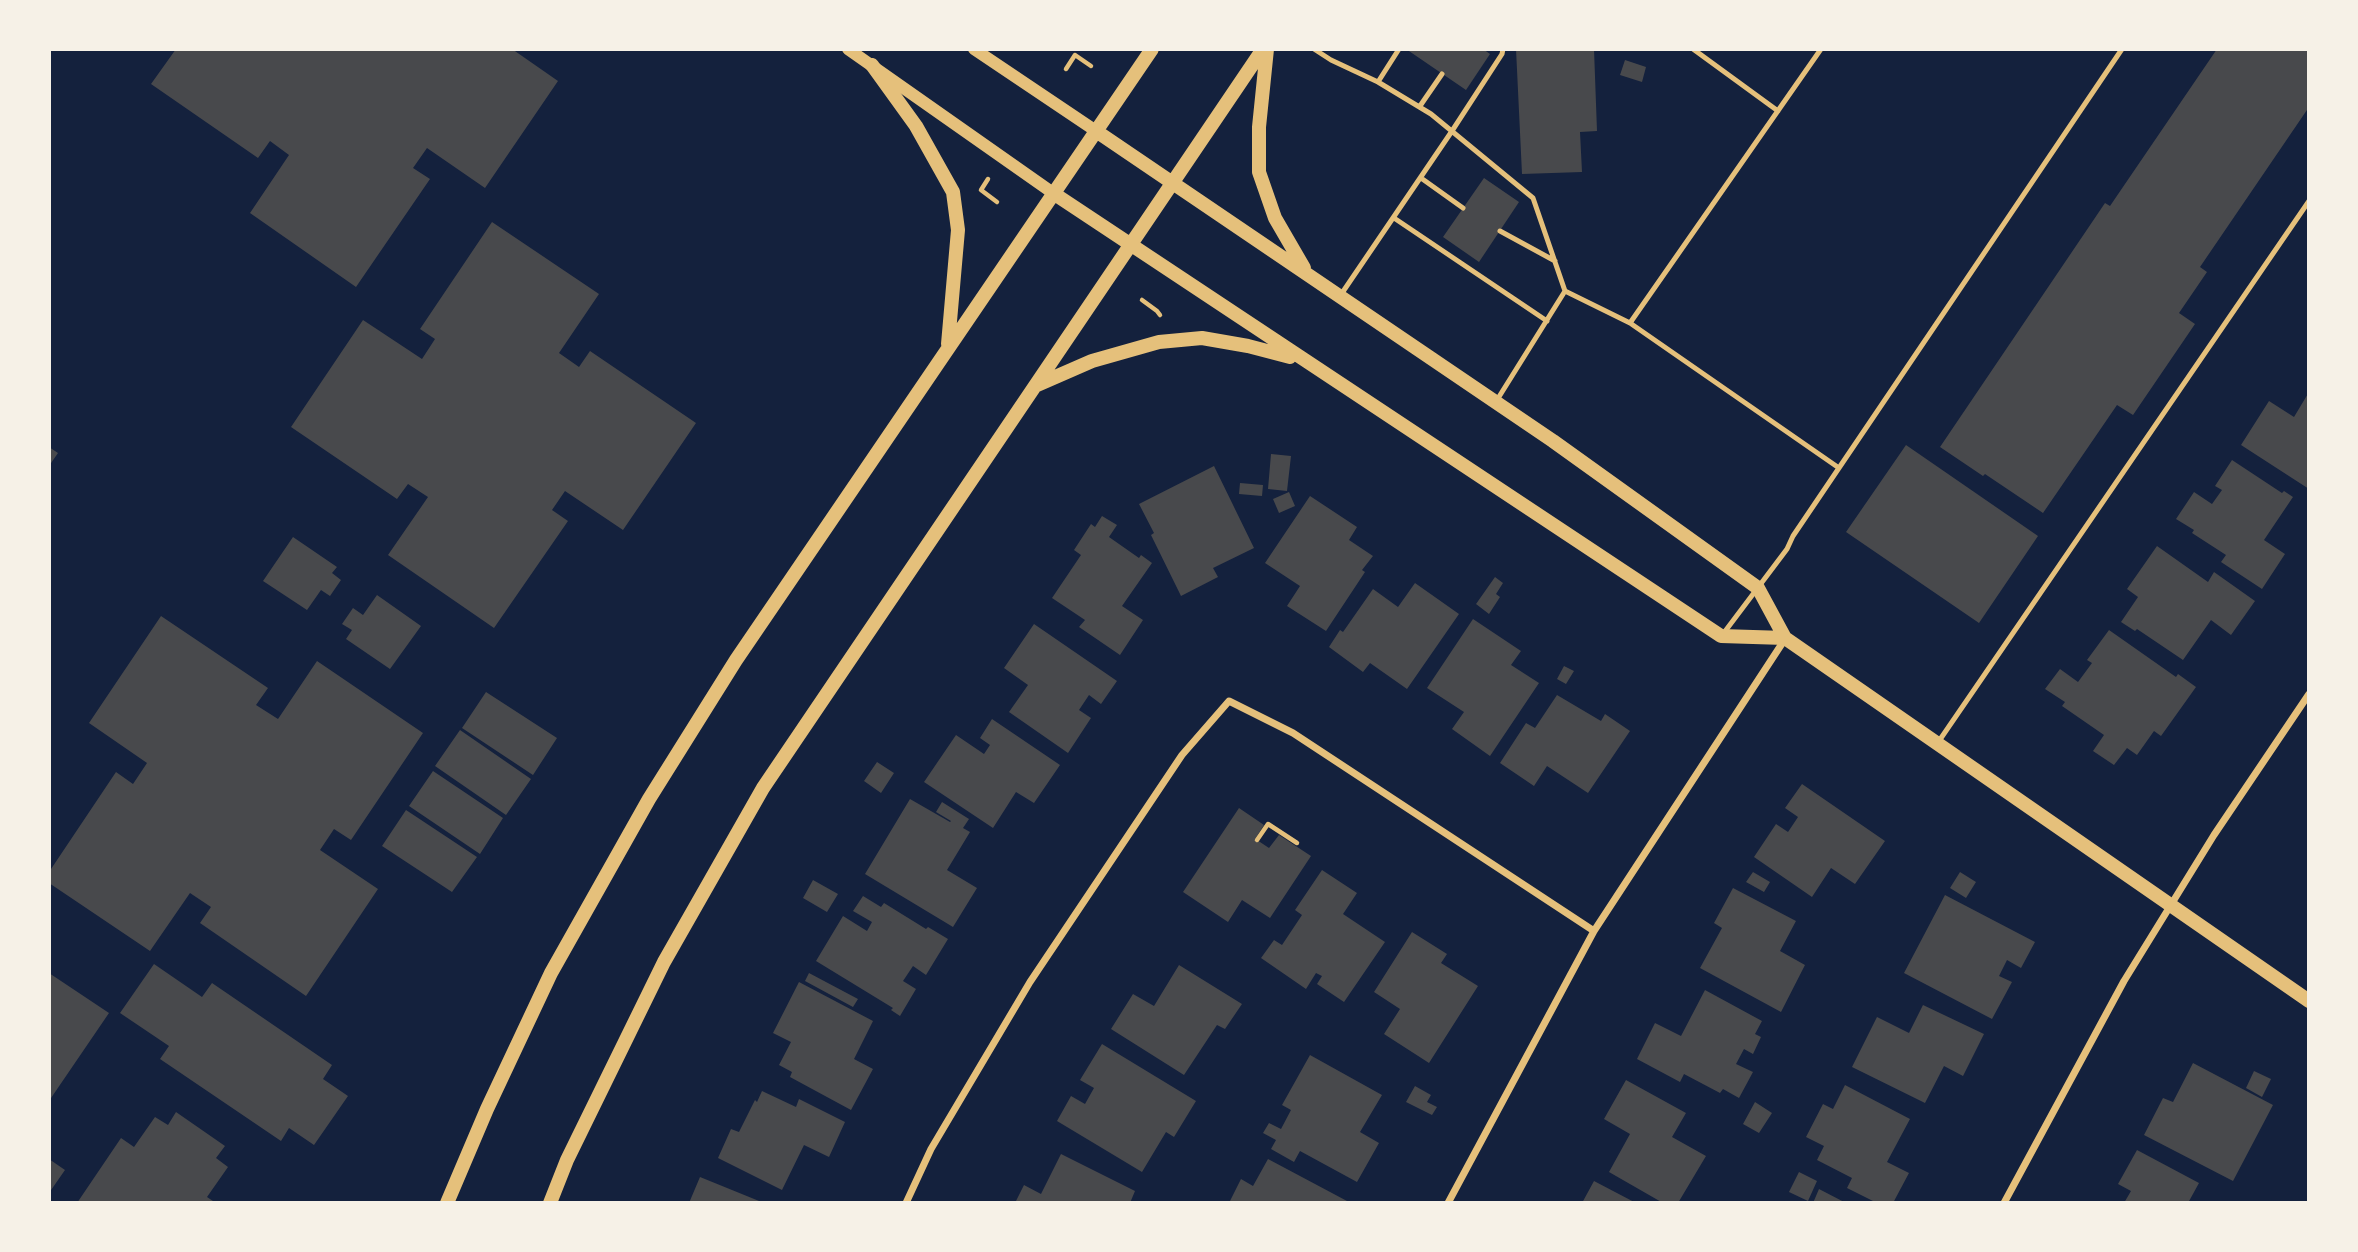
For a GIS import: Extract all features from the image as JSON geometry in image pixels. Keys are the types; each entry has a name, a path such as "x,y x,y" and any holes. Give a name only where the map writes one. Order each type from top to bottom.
{"main road":[{"path":"447,1203 487,1109 551,973 649,799 736,660 1152,49"},
{"path":"550,1203 567,1160 664,962 763,788 1265,49"},
{"path":"1265,49 1259,127 1259,172 1275,218 1307,273"},
{"path":"872,65 916,126 954,192 958,229 948,348"},
{"path":"1096,131 1496,402 1758,589 1786,638 2309,1001"},
{"path":"1053,193 1721,636 1786,638"},
{"path":"1036,385 1092,361 1159,342 1202,338 1248,346 1304,361"}],"street":[{"path":"848,49 1053,193"},
{"path":"974,49 1096,131"},
{"path":"1448,1203 1594,931 1786,638"},
{"path":"2004,1203 2124,981 2214,835 2309,694"},
{"path":"906,1203 930,1149 1030,982 1182,755 1229,701 1293,733 1594,931"}],"lane":[{"path":"1314,49 1420,106 1532,198 1565,291 1630,323 1839,468"},
{"path":"1378,82 1399,49"},
{"path":"1340,296 1452,131 1503,49"},
{"path":"1693,49 1778,111"},
{"path":"1630,323 1821,49"},
{"path":"1721,636 1787,549 1793,536 2122,49"},
{"path":"1420,106 1442,74"},
{"path":"1420,178 1463,208"},
{"path":"1937,744 2309,201"},
{"path":"1394,218 1547,321"},
{"path":"1500,231 1555,261"},
{"path":"1496,402 1565,291"}],"path":[{"path":"1066,69 1075,55 1091,66"},
{"path":"991,176 981,190 997,202"},
{"path":"1142,300 1162,318"},
{"path":"1257,840 1268,824 1297,843"}],"building":[{"path":"176,49 512,49 558,81 485,188 427,148 413,168 430,179 356,287 250,213 289,155 270,141 258,158 151,84"},
{"path":"1406,49 1483,49 1490,54 1466,90"},
{"path":"1516,49 1594,49 1597,131 1580,132 1582,172 1522,174"},
{"path":"2217,49 2309,49 2309,107 2200,267 2207,272 2179,313 2195,324 2133,415 2117,405 2043,513 1940,447 2105,203 2110,206"},
{"path":"1625,60 1646,67 1642,82 1620,75"},
{"path":"1484,178 1519,202 1479,262 1443,237"},
{"path":"492,222 599,294 559,353 579,367 590,351 696,423 623,530 565,491 552,510 568,521 494,628 388,555 428,497 408,484 397,499 291,427 363,320 422,359 435,339 420,329"},
{"path":"2309,392 2309,489 2241,445 2269,401 2294,417"},
{"path":"1906,445 2038,536 1979,623 1846,532"},
{"path":"49,447 58,453 49,466"},
{"path":"1271,454 1291,456 1287,491 1268,489"},
{"path":"2232,460 2282,493 2284,491 2293,497 2264,540 2285,554 2262,589 2221,562 2226,555 2176,519 2194,492 2212,504 2222,490 2215,486"},
{"path":"1214,466 1254,548 1213,568 1218,577 1181,596 1139,504"},
{"path":"1240,483 1263,485 1262,496 1239,494"},
{"path":"1289,492 1295,506 1279,513 1273,499"},
{"path":"1310,496 1357,527 1349,540 1373,556 1326,631 1287,606 1300,586 1265,563"},
{"path":"1102,516 1117,525 1109,537 1139,558 1141,555 1152,563 1122,606 1143,620 1120,655 1079,627 1085,620 1052,598 1081,555 1074,550 1091,524 1095,527"},
{"path":"293,537 337,567 332,573 341,580 330,596 321,590 307,610 263,581"},
{"path":"2157,546 2208,582 2214,572 2255,601 2231,635 2211,620 2183,660 2137,629 2135,631 2121,622 2138,597 2127,589"},
{"path":"1495,577 1503,583 1496,594 1500,597 1489,614 1476,604"},
{"path":"1415,583 1459,614 1407,689 1370,663 1363,672 1329,647 1373,589 1398,607"},
{"path":"377,595 421,626 390,669 346,639 352,630 342,624 353,608 363,615"},
{"path":"161,616 268,688 256,705 278,719 317,661 423,733 351,840 334,829 320,850 378,889 306,996 200,923 211,907 190,893 150,951 49,883 49,872 116,772 133,784 147,763 89,723"},
{"path":"1473,619 1521,651 1511,665 1539,683 1490,756 1452,729 1464,712 1427,688"},
{"path":"1034,624 1117,681 1101,704 1089,695 1079,710 1091,718 1068,753 1009,712 1028,685 1004,668"},
{"path":"2109,630 2176,677 2178,674 2196,687 2161,736 2154,731 2137,755 2127,748 2114,765 2093,751 2104,735 2062,706 2065,702 2045,689 2060,669 2078,682 2092,663 2087,660"},
{"path":"1564,666 1574,671 1566,684 1557,679"},
{"path":"486,692 557,738 533,775 462,728"},
{"path":"1557,695 1601,721 1605,714 1630,731 1588,793 1547,766 1534,786 1500,763 1526,723 1535,728"},
{"path":"992,719 1060,765 1034,803 1016,792 993,828 924,782 956,735 984,754 990,745 980,738"},
{"path":"460,730 531,779 506,815 435,766"},
{"path":"877,762 894,773 881,793 864,781"},
{"path":"433,771 503,818 480,854 409,806"},
{"path":"1802,784 1885,841 1855,884 1831,868 1812,897 1754,857 1776,824 1788,832 1798,817 1785,808"},
{"path":"910,799 950,822 936,812 942,802 969,819 963,828 970,832 947,870 977,888 953,927 865,874"},
{"path":"1239,808 1264,825 1255,839 1269,848 1279,835 1311,856 1270,918 1242,900 1228,922 1183,892"},
{"path":"406,810 477,857 452,892 382,846"},
{"path":"1322,870 1357,893 1343,914 1385,942 1344,1002 1317,984 1322,976 1316,973 1306,989 1261,958 1274,940 1282,945 1302,915 1295,910"},
{"path":"1753,872 1770,882 1764,892 1746,882"},
{"path":"1960,872 1976,882 1966,898 1950,888"},
{"path":"813,880 838,894 827,912 803,898"},
{"path":"1733,888 1796,921 1780,951 1805,965 1781,1012 1700,968 1722,928 1714,923"},
{"path":"1945,895 2035,942 2021,968 2007,960 1999,976 2012,982 1992,1019 1904,973"},
{"path":"863,896 881,907 884,903 948,939 926,975 913,966 903,981 916,989 900,1016 891,1010 893,1008 816,961 843,916 867,931 872,922 853,911"},
{"path":"1412,932 1447,954 1441,963 1478,986 1429,1063 1384,1034 1400,1009 1374,992"},
{"path":"154,964 202,997 212,983 332,1065 323,1079 348,1096 314,1145 289,1128 281,1141 160,1059 169,1046 120,1013"},
{"path":"1179,965 1242,1004 1225,1029 1217,1025 1184,1075 1111,1029 1133,994 1154,1006"},
{"path":"49,973 109,1013 49,1101"},
{"path":"809,973 858,999 853,1007 805,981"},
{"path":"799,982 873,1021 854,1059 873,1069 851,1110 790,1077 792,1072 779,1065 791,1042 773,1033"},
{"path":"1705,990 1762,1021 1755,1034 1761,1037 1753,1054 1744,1049 1736,1064 1753,1072 1739,1098 1723,1089 1720,1093 1684,1074 1680,1082 1637,1059 1655,1023 1681,1036"},
{"path":"1923,1005 1984,1034 1963,1076 1944,1066 1925,1103 1852,1067 1877,1017 1909,1033"},
{"path":"1102,1044 1196,1101 1174,1137 1166,1132 1142,1172 1057,1121 1071,1096 1085,1104 1094,1088 1080,1080"},
{"path":"1310,1055 1382,1095 1360,1132 1379,1143 1357,1182 1300,1151 1294,1162 1271,1149 1276,1140 1263,1133 1269,1123 1281,1129 1291,1110 1282,1105"},
{"path":"2193,1063 2273,1105 2233,1181 2144,1135 2163,1098 2173,1102"},
{"path":"2254,1071 2271,1079 2262,1097 2246,1088"},
{"path":"1626,1080 1686,1113 1672,1137 1706,1156 1678,1203 1663,1203 1609,1172 1630,1134 1604,1119"},
{"path":"1845,1085 1910,1119 1887,1162 1909,1173 1893,1203 1877,1203 1847,1188 1852,1178 1817,1160 1824,1146 1806,1137 1823,1104 1833,1109"},
{"path":"1415,1086 1431,1095 1427,1102 1437,1107 1432,1115 1406,1102"},
{"path":"762,1091 796,1107 799,1099 845,1122 829,1157 804,1145 782,1190 718,1158 731,1129 739,1132"},
{"path":"1755,1102 1772,1113 1759,1133 1743,1124"},
{"path":"176,1112 225,1146 216,1158 228,1167 207,1197 216,1203 77,1203 121,1138 134,1147 155,1117 168,1125"},
{"path":"2137,1150 2199,1183 2188,1203 2124,1203 2131,1191 2118,1184"},
{"path":"1061,1154 1135,1191 1130,1203 1015,1203 1024,1185 1041,1194"},
{"path":"49,1159 65,1170 49,1193"},
{"path":"1268,1159 1347,1201 1346,1203 1229,1203 1241,1179 1253,1186"},
{"path":"1799,1172 1817,1181 1808,1201 1789,1192"},
{"path":"700,1177 764,1203 689,1203"},
{"path":"1594,1181 1636,1203 1582,1203"},
{"path":"1819,1189 1846,1203 1813,1203"}]}
